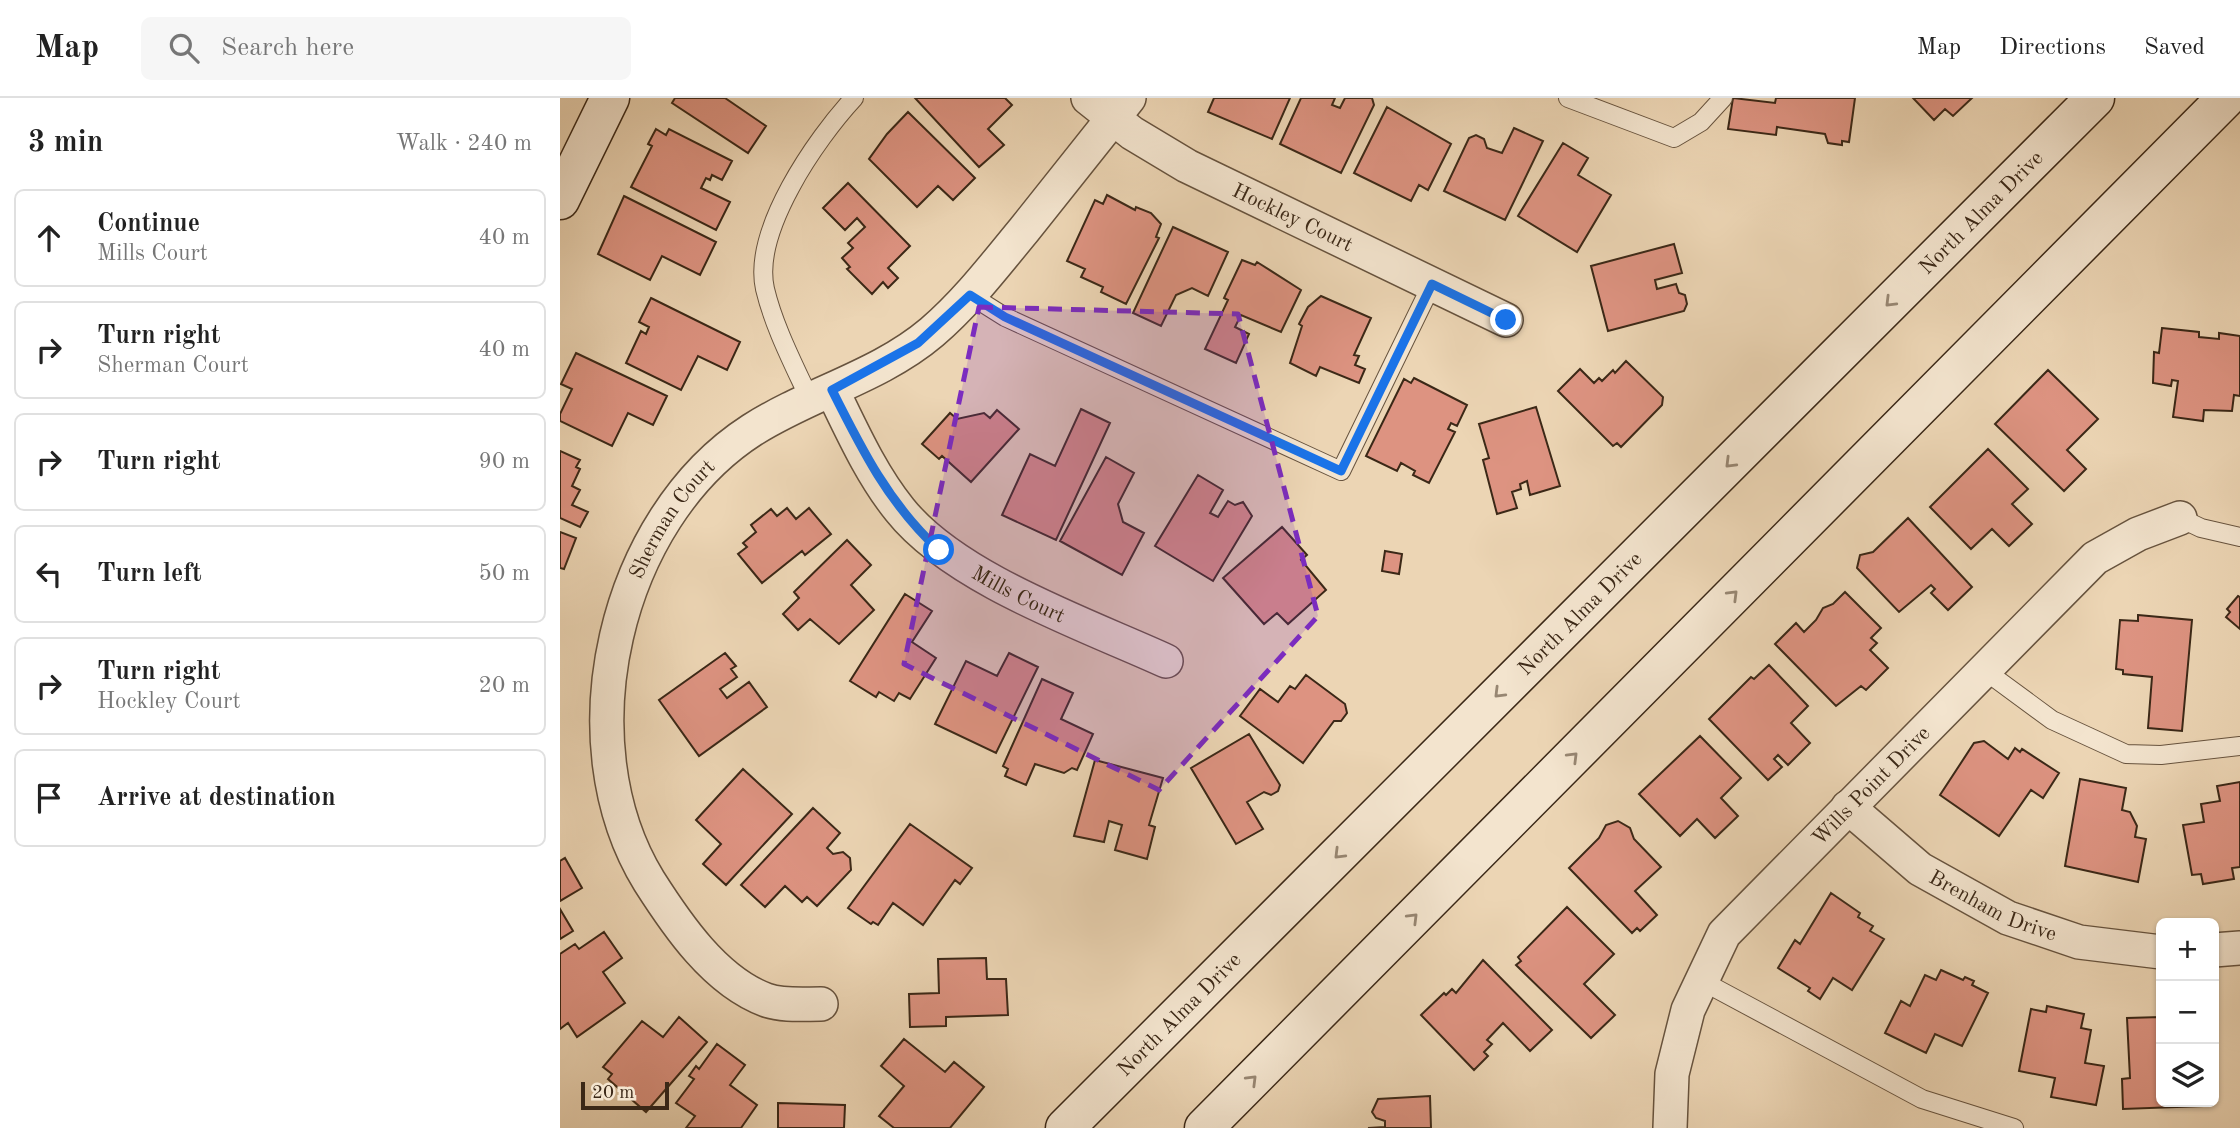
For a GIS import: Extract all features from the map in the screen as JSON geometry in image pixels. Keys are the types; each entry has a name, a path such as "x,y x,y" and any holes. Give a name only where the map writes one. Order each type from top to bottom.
{"main road":[{"path":"560,200 610,98"},
{"name":"North Alma Drive","path":"1065,1128 2095,98"},
{"path":"1204,1128 2226,98"}],"street":[{"name":"Sherman Court","path":"821,1004 785,1004 750,992 710,959 666,907 643,871 627,834 616,794 607,719 608,684 620,621 639,568 666,519 703,471 751,431 918,343 970,295 1110,105"},
{"name":"Hockley Court","path":"1110,105 1187,166 1506,320"},
{"name":"Mills Court","path":"821,395 900,510 939,550 1006,587 1166,661"},
{"name":"Wills Point Drive","path":"1670,1128 1672,1074 1688,1010 1724,934 2095,558 2138,534 2180,518"},
{"name":"Brenham Drive","path":"1848,807 1920,869 2008,918 2080,942 2156,951"},
{"path":"2219,950 2240,948"}],"lane":[{"path":"821,395 765,287 767,243 794,181 838,115 853,98"},
{"path":"1568,98 1674,138 1701,122 1723,98"},
{"path":"970,295 1005,317 1341,471 1432,284"},
{"path":"2180,518 2201,528 2240,537"},
{"path":"1984,670 2052,720 2126,754 2161,755 2240,746"},
{"path":"1702,981 1923,1099 2014,1128"}],"highlighted area":[{"path":"979,307 1238,314 1318,616 1159,790 904,664"}],"building":[{"path":"675,98 725,98 766,126 748,153 672,103"},
{"path":"915,98 1005,98 1012,105 988,129 1004,145 979,167"},
{"path":"1214,98 1290,98 1272,139 1208,112"},
{"path":"1301,98 1335,98 1332,105 1340,108 1345,98 1372,98 1374,105 1341,173 1280,144"},
{"path":"1733,98 1775,103 1776,98 1855,98 1849,142 1842,141 1842,145 1828,143 1825,134 1777,127 1776,135 1728,129"},
{"path":"1913,98 1972,98 1953,116 1945,109 1934,120"},
{"path":"1387,107 1451,144 1428,190 1419,185 1411,201 1354,173"},
{"path":"908,112 975,178 953,200 938,186 917,207 869,159 887,134"},
{"path":"1514,128 1543,141 1505,220 1444,191 1469,138 1476,135 1484,139 1487,148 1502,153"},
{"path":"656,129 666,135 669,129 732,161 722,180 712,175 710,180 706,178 701,188 730,202 716,230 631,187 652,146 648,144"},
{"path":"1563,143 1588,158 1578,175 1611,195 1577,252 1518,216"},
{"path":"848,183 910,246 888,268 898,278 888,288 883,282 872,294 847,269 850,267 842,258 853,248 848,243 865,227 857,218 845,230 823,208"},
{"path":"1107,195 1135,210 1136,207 1151,213 1161,224 1156,237 1159,238 1126,304 1101,292 1103,287 1081,277 1085,269 1067,261 1095,200 1103,204"},
{"path":"624,196 716,242 700,275 662,256 650,280 598,254"},
{"path":"1173,227 1228,252 1208,296 1192,288 1176,295 1161,326 1133,313"},
{"path":"1674,244 1682,273 1655,280 1657,289 1676,284 1679,293 1685,295 1687,304 1684,311 1608,331 1591,266"},
{"path":"1242,260 1255,265 1257,262 1301,290 1281,332 1241,315 1235,327 1249,334 1236,363 1205,349 1228,300 1224,298"},
{"path":"1321,296 1371,318 1354,355 1359,356 1355,365 1365,369 1359,383 1320,367 1316,376 1290,363 1302,326 1299,324 1308,307"},
{"path":"651,298 740,342 727,370 698,356 681,390 626,363 641,331 646,334 649,327 639,322"},
{"path":"2162,328 2199,332 2199,337 2219,339 2219,333 2240,336 2240,396 2234,395 2232,411 2204,410 2203,421 2173,417 2178,381 2172,380 2171,386 2153,383 2154,352 2159,353"},
{"path":"576,353 667,396 653,425 628,413 612,446 560,421 560,414 572,389 561,384"},
{"path":"1626,361 1663,397 1662,405 1621,447 1617,443 1613,446 1558,391 1580,369 1594,383 1599,378 1602,381 1613,370 1615,373"},
{"path":"2048,370 2098,419 2067,450 2086,469 2064,491 1995,424"},
{"path":"1414,378 1467,405 1457,426 1451,423 1448,429 1455,432 1429,483 1413,475 1415,471 1401,463 1397,471 1366,456 1404,379 1411,383"},
{"path":"1536,407 1560,486 1530,495 1527,481 1520,484 1521,489 1512,492 1517,508 1497,514 1483,460 1489,458 1479,424"},
{"path":"1081,409 1110,423 1056,540 1002,515 1030,454 1055,466"},
{"path":"997,410 1019,429 971,482 942,456 939,459 922,444 950,413 957,419 984,413 990,418"},
{"path":"1988,449 2028,489 2012,504 2032,524 2009,546 1992,529 1971,549 1930,507"},
{"path":"560,451 580,460 576,467 580,469 572,486 580,490 572,505 588,512 580,527 560,518"},
{"path":"1106,457 1134,473 1118,504 1123,522 1144,533 1122,575 1060,541"},
{"path":"1198,475 1223,490 1210,513 1218,517 1228,501 1235,505 1243,502 1252,516 1213,581 1155,546"},
{"path":"787,508 796,519 809,508 831,534 805,555 802,551 762,583 738,554 747,547 743,543 756,532 751,525 771,509 777,516"},
{"path":"1908,518 1972,587 1948,610 1931,593 1935,589 1931,585 1899,612 1857,568 1860,555 1873,552"},
{"path":"1282,527 1307,555 1301,560 1326,590 1288,624 1277,613 1264,624 1223,578"},
{"path":"560,532 576,538 564,569 560,568"},
{"path":"847,540 871,565 851,585 874,610 839,644 810,619 798,630 783,614 799,598 794,592"},
{"path":"1385,551 1402,554 1399,574 1382,571"},
{"path":"1845,592 1881,628 1871,638 1877,643 1870,650 1888,668 1866,690 1861,686 1836,706 1775,644 1796,623 1804,632 1823,608 1833,604"},
{"path":"905,594 932,611 912,642 936,658 910,699 899,693 894,701 879,692 876,697 850,681"},
{"path":"2238,596 2240,629 2226,617 2230,612 2227,609"},
{"path":"2138,615 2192,620 2182,731 2148,728 2152,677 2123,674 2123,670 2116,669 2120,620 2138,621"},
{"path":"725,653 736,666 731,669 737,677 720,689 727,698 749,682 767,707 699,756 659,700"},
{"path":"1009,653 1038,667 996,753 935,724 966,661 997,676"},
{"path":"1769,665 1808,706 1791,723 1810,743 1788,765 1778,755 1774,759 1782,767 1768,780 1709,719 1751,677 1754,679"},
{"path":"1306,675 1345,704 1347,713 1341,721 1334,721 1303,763 1240,716 1260,689 1278,702 1290,686 1295,689"},
{"path":"1042,679 1073,693 1061,719 1093,734 1077,770 1072,768 1064,773 1035,764 1026,785 1005,776 1008,769 1003,766"},
{"path":"1249,734 1280,785 1278,791 1271,795 1264,792 1247,802 1263,829 1236,844 1191,768"},
{"path":"1700,736 1741,778 1721,798 1738,816 1715,838 1697,819 1680,836 1639,794"},
{"path":"1984,741 2008,759 2015,748 2020,752 2022,749 2059,773 2043,798 2031,790 1999,836 1940,795 1974,743"},
{"path":"1095,760 1163,778 1149,825 1155,827 1147,859 1115,850 1122,825 1109,821 1104,842 1074,836"},
{"path":"743,769 792,814 726,885 703,864 721,844 696,820"},
{"path":"2080,779 2126,788 2122,810 2130,812 2137,826 2135,837 2146,839 2138,882 2065,866"},
{"path":"2240,782 2240,867 2232,868 2234,879 2203,884 2201,874 2192,875 2183,825 2204,822 2201,804 2220,801 2217,786"},
{"path":"813,808 840,833 827,848 833,854 843,852 850,858 851,870 817,906 807,897 802,902 785,886 765,907 741,885"},
{"path":"1618,821 1630,828 1634,839 1661,867 1635,891 1657,915 1640,931 1637,928 1632,933 1569,868 1599,838 1606,825"},
{"path":"910,824 972,868 960,884 955,880 923,925 893,903 878,925 873,922 871,924 848,908"},
{"path":"565,858 582,888 560,901 560,861"},
{"path":"1831,893 1860,913 1858,917 1873,926 1870,931 1884,939 1852,990 1833,978 1820,999 1808,991 1810,988 1778,968 1795,940 1800,944"},
{"path":"1567,907 1614,954 1584,984 1615,1015 1591,1038 1516,965 1521,961 1518,957"},
{"path":"560,909 573,931 560,939"},
{"path":"604,932 622,958 603,972 625,1003 577,1037 568,1023 560,1029 560,954 575,944 579,949"},
{"path":"986,958 987,979 1006,979 1008,1015 946,1017 946,1026 910,1027 909,994 939,993 938,959"},
{"path":"1483,960 1552,1030 1530,1051 1503,1023 1487,1040 1492,1044 1484,1052 1488,1056 1474,1070 1421,1015 1444,993 1446,995 1452,989 1456,993"},
{"path":"1941,970 1963,980 1965,977 1974,981 1972,985 1988,993 1962,1046 1935,1034 1926,1053 1885,1033 1901,1001 1910,1006 1925,975 1936,980"},
{"path":"2047,1006 2084,1014 2081,1028 2091,1030 2085,1063 2104,1066 2096,1105 2051,1097 2055,1078 2019,1071 2031,1009 2046,1012"},
{"path":"679,1017 707,1042 646,1112 608,1079 612,1074 603,1067 642,1021 663,1037"},
{"path":"2156,1017 2156,1107 2176,1107 2123,1109 2122,1079 2130,1078 2127,1018"},
{"path":"904,1039 945,1072 954,1062 984,1087 950,1128 894,1128 879,1116 904,1086 881,1066"},
{"path":"717,1044 745,1065 730,1085 757,1105 741,1128 686,1128 695,1116 676,1103 694,1079 689,1076 696,1066 699,1069"},
{"path":"1430,1096 1431,1128 1368,1128 1385,1127 1385,1121 1376,1118 1372,1112 1378,1099"},
{"path":"778,1103 845,1105 844,1128 778,1128"}],"route":[{"path":"939,550 900,510 881,483 832,390 899,356 918,343 970,295 1005,317 1341,471 1432,284 1506,320"}]}
